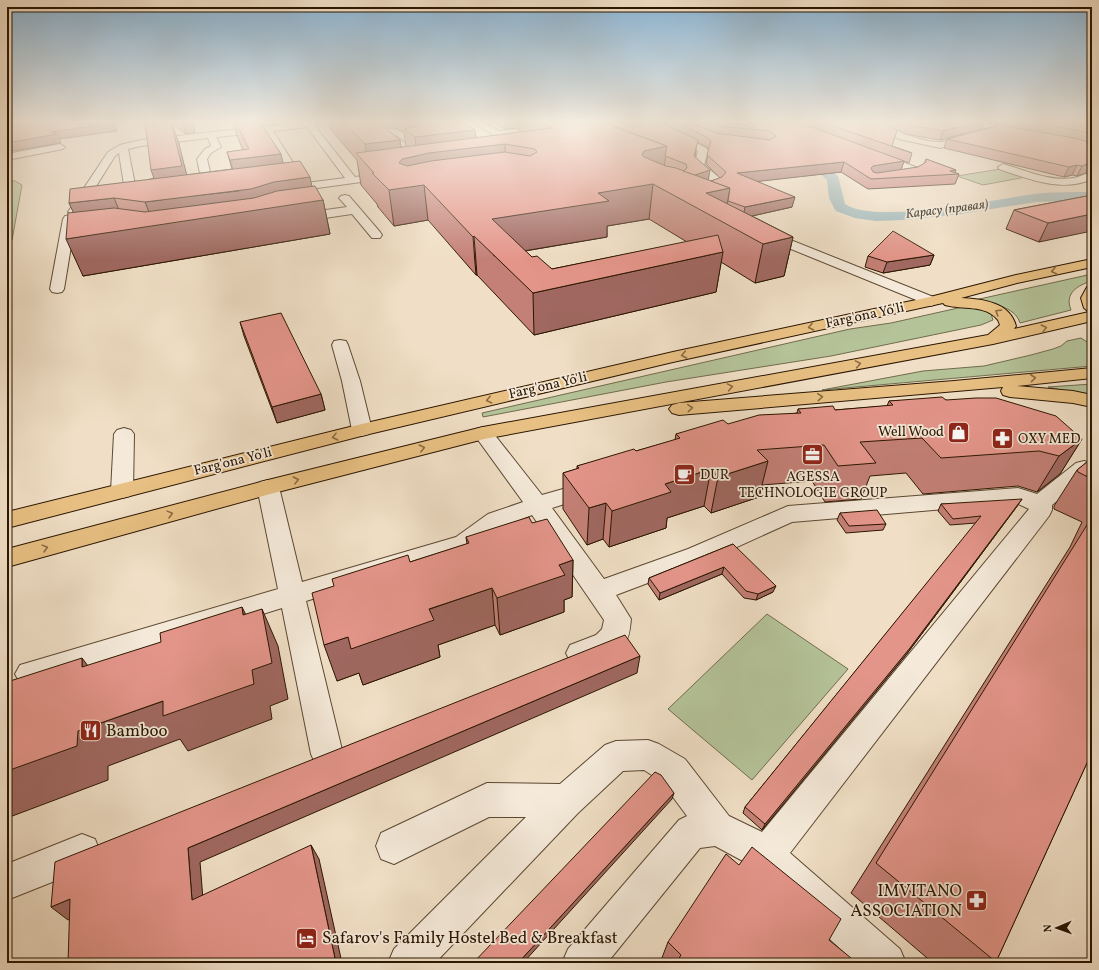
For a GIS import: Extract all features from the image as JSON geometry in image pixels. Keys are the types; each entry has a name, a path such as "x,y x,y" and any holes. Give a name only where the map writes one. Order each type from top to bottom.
{"main road":[{"name":"Farg'ona Yo'li","path":"7,520 362,430 666,359 931,301 1016,279 1092,263"},
{"path":"1092,290 1089,298 1092,308"},
{"path":"931,301 978,304 999,312 1007,320 1008,326 1002,333 992,339"},
{"path":"7,558 268,486 483,433 992,339 1092,316"},
{"path":"554,419 954,387 1092,373"},
{"path":"954,387 1046,394 1092,401"}],"street":[{"path":"57,289 69,219 102,168"},
{"path":"120,212 138,210 128,168"},
{"path":"204,168 206,178 220,184"},
{"path":"292,168 303,187"},
{"path":"343,168 352,180"},
{"path":"682,195 716,184 718,182 702,168"},
{"path":"881,178 914,173 916,171 909,168"},
{"path":"1007,168 1058,181 1078,181 1092,175"},
{"path":"272,191 400,174"},
{"path":"220,184 230,178"},
{"path":"332,183 376,235"},
{"path":"220,184 224,198"},
{"path":"283,220 354,210"},
{"path":"69,219 91,216"},
{"path":"753,229 931,301"},
{"path":"65,245 79,243"},
{"path":"340,345 351,381 362,430"},
{"path":"483,433 522,483 618,619 615,634 606,643 554,663"},
{"path":"122,491 124,434"},
{"path":"1040,503 1084,468 1092,471"},
{"path":"30,674 464,543 496,520 537,505 613,481"},
{"path":"268,486 327,754"},
{"path":"599,591 697,555 788,514 1018,495 1040,503"},
{"path":"767,854 1041,510 1040,503"},
{"path":"408,963 566,801 616,756 648,755 674,770 717,828 767,854 780,869 886,963"},
{"path":"394,846 487,800 566,801"},
{"path":"582,963 691,832 717,828"},
{"path":"7,882 109,841"}],"green space":[{"path":"1000,169 1026,177 983,185 957,176"},
{"path":"7,180 15,181 22,185 12,240 7,245"},
{"path":"1092,274 1092,281 1077,287 1071,294 1069,304 1071,310 1020,323 1017,317 1008,309 995,304 975,300"},
{"path":"958,308 983,310 991,314 993,320 981,325 831,356 666,382 483,417 482,413 850,329 891,323"},
{"path":"1081,338 1092,345 1092,366 822,390 923,371 984,366 1053,349 1061,346 1067,341"},
{"path":"1092,384 1092,397 1048,387"},
{"path":"767,614 848,669 752,780 668,709"}],"building":[{"path":"151,168 164,168 151,170"},
{"path":"240,168 305,168 310,177 274,182 251,189 145,202 114,198 69,203 70,189"},
{"path":"370,168 677,168 730,188 706,193 793,237 763,244 653,184 598,193 609,201 492,219 532,257 537,256 552,269 718,235 723,252 533,293 474,236 473,237 424,185 389,190 372,173 374,173"},
{"path":"687,168 708,168 710,170 695,175 683,171"},
{"path":"722,168 783,168 737,173 795,197 745,207 728,201 730,188 711,181 722,177 726,172"},
{"path":"854,168 871,168 873,172 877,173 909,168 951,168 956,170 950,171 959,174 871,179"},
{"path":"315,186 323,200 66,239 68,213 114,208 145,212 254,198 277,191"},
{"path":"1092,195 1092,214 1048,223 1014,210"},
{"path":"893,231 934,255 887,262 868,256"},
{"path":"281,313 321,394 272,407 240,322"},
{"path":"942,397 946,400 996,398 1056,416 1082,439 1059,456 1039,451 941,458 922,438 860,442 876,463 838,466 824,445 757,450 768,461 718,477 711,469 665,484 671,492 612,511 606,503 589,508 563,473 579,468 577,466 634,449 636,451 680,438 676,434 723,420 728,424 759,415 801,413 798,409 833,406 835,410 893,405 889,401"},
{"path":"1092,458 1092,479 1078,472 1077,470"},
{"path":"1022,499 910,648 765,824 745,807 981,516 953,519 941,504"},
{"path":"877,510 886,524 849,526 840,513"},
{"path":"529,517 532,523 547,519 573,560 559,565 565,575 497,598 492,588 429,609 434,620 351,649 348,637 324,645 312,593 334,586 332,579 408,555 410,562 469,543 466,537"},
{"path":"1092,517 1092,752 996,962 876,863"},
{"path":"733,544 776,586 758,594 746,591 724,567 660,593 649,578"},
{"path":"242,607 243,615 262,609 272,663 252,670 254,684 163,716 163,701 78,731 77,746 7,771 7,682 82,658 82,667 161,642 160,633"},
{"path":"625,635 640,656 188,848 192,900 311,845 336,963 68,963 70,899 51,907 55,862"},
{"path":"655,772 661,775 674,793 518,963 473,963"},
{"path":"752,847 841,919 829,940 851,958 849,963 676,963 681,955 668,942 726,854 739,865"}],"waterway":[{"name":"Карасу (правая)","path":"821,168 833,179 837,202 841,208 855,214 902,216 1036,198 1092,196"}],"place":[{"name":"Well Wood","path":"959,432"},
{"name":"OXY MED","path":"1003,439"},
{"name":"AGESSA TECHNOLOGIE GROUP","path":"813,455"},
{"name":"DUR","path":"684,475"},
{"name":"Bamboo","path":"90,731"},
{"name":"IMVITANO ASSOCIATION","path":"977,901"},
{"name":"Safarov's Family Hostel Bed & Breakfast","path":"307,938"}]}
